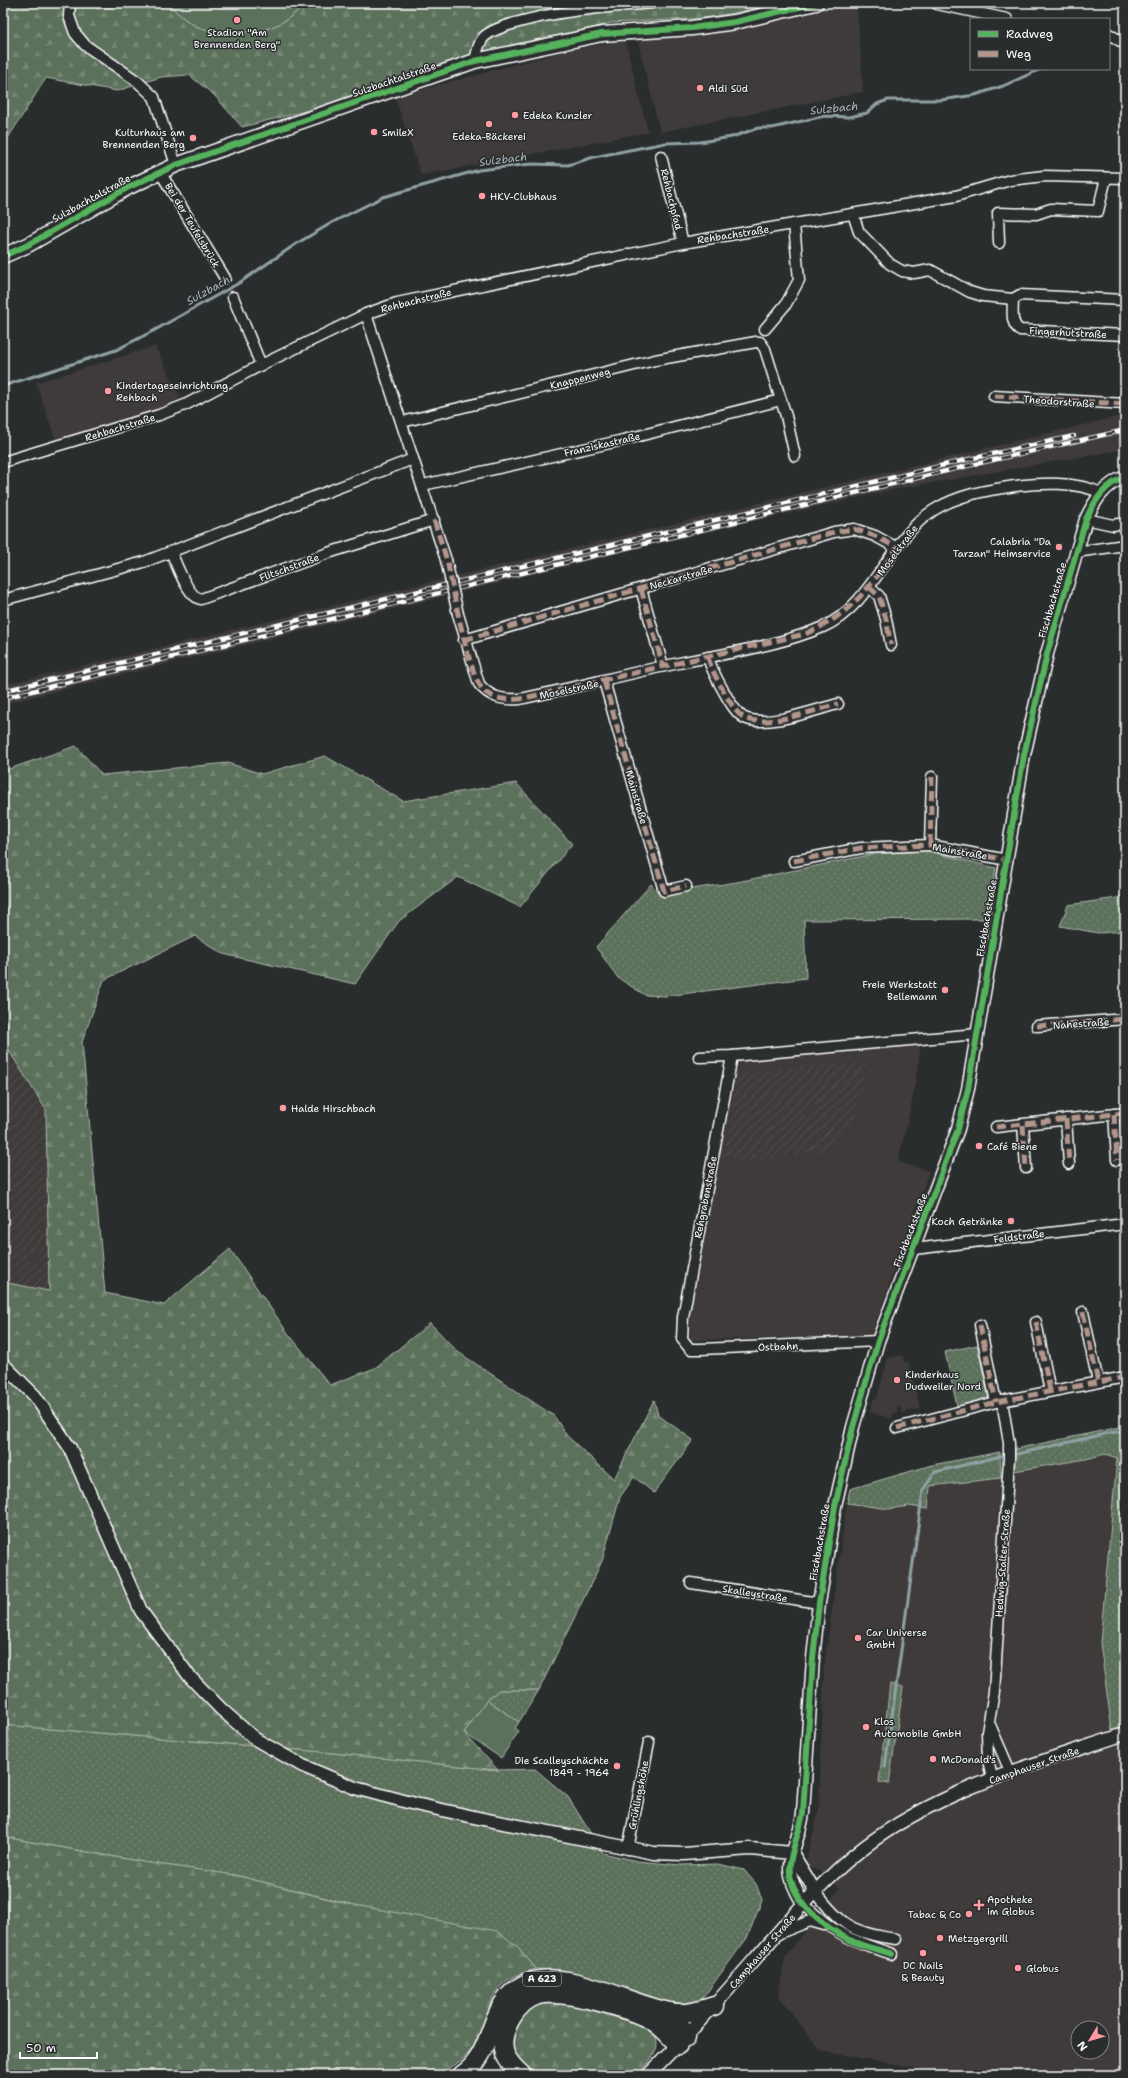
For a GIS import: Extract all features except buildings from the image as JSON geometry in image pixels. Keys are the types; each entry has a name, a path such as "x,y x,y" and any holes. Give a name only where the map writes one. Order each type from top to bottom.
{"highway":[{"name":"A 623","path":"462,2075 478,2061 484,2052 497,2016 505,2002 518,1988 528,1982 554,1978 668,2012"},
{"path":"522,2075 515,2069 505,2053 505,2035 514,2014 521,2005 539,1995 552,1994 586,1999 644,2017 682,2041"},
{"path":"668,2012 696,2012 714,2006"},
{"path":"668,2012 680,2024 682,2041"}],"main road":[{"name":"Sulzbachtalstraße","path":"3,256 28,244 129,187 176,164 475,61 602,34 692,28 735,22 816,3"}],"street":[{"path":"70,3 69,16 75,33 85,45 137,81 154,97 176,164"},
{"path":"475,61 480,42 485,36 507,26 543,15 588,8 652,3"},
{"path":"937,4 1002,18"},
{"path":"1110,35 1124,43"},
{"name":"Rehbachpfad","path":"661,156 683,243"},
{"name":"Bei der Teufelsbrück","path":"160,172 225,278"},
{"name":"Rehbachstraße","path":"3,462 160,415 185,405 261,365 366,314 397,303 683,243 956,196 1010,180 1044,176 1125,178"},
{"path":"999,243 998,213 1036,214 1051,209 1098,210 1106,178"},
{"path":"853,214 859,232 890,264 902,271 914,273 930,270 970,292 983,296 1013,299 1020,296 1035,295 1125,300"},
{"path":"765,329 786,304 799,280 794,224"},
{"path":"233,297 261,365"},
{"name":"Fingerhutstraße","path":"1013,299 1013,322 1020,330 1125,335"},
{"path":"366,314 434,520 446,560 464,640"},
{"name":"Knappenweg","path":"402,422 655,360 760,342 765,348 781,400"},
{"name":"Theodorstraße","path":"994,396 1125,404"},
{"path":"781,400 795,456"},
{"name":"Franziskastraße","path":"423,485 619,441 781,400"},
{"path":"3,600 117,571 171,552 413,459"},
{"name":"Fischbachstraße","path":"892,1954 855,1942 828,1926 803,1903 793,1886 790,1876 792,1853 800,1831 803,1813 810,1693 819,1603 835,1506 853,1427 878,1341 914,1249 958,1129 968,1089 1024,755 1034,708 1076,552 1086,519 1093,503 1111,484 1125,477"},
{"name":"Moselstraße","path":"464,640 478,684 484,692 496,698 520,699 780,641 826,626 841,614 869,587 910,531 934,510 970,495 996,489 1037,485 1081,486 1101,493"},
{"path":"1086,519 1114,525 1125,523"},
{"name":"Flitschstraße","path":"171,552 189,590 194,597 201,599 328,553 434,520"},
{"name":"Neckarstraße","path":"464,640 834,532 854,529 875,536 897,548"},
{"path":"1076,552 1125,545"},
{"path":"869,587 879,596 886,618 891,645"},
{"path":"642,588 663,666"},
{"path":"708,657 711,668 728,698 745,719 758,721 780,718 838,704"},
{"name":"Mainstraße","path":"604,681 664,891 686,886"},
{"path":"930,845 932,778"},
{"name":"Mainstraße","path":"794,861 861,848 930,845 1007,860"},
{"name":"Nahestraße","path":"1036,1026 1125,1020"},
{"path":"699,1057 732,1056 977,1034"},
{"name":"Rehgrabenstraße","path":"682,1339 683,1317 732,1056"},
{"path":"996,1127 1125,1113"},
{"path":"1114,1114 1117,1160"},
{"path":"1066,1119 1069,1164"},
{"path":"1023,1125 1026,1168"},
{"name":"Feldstraße","path":"914,1249 1125,1224"},
{"path":"1083,1312 1098,1382"},
{"path":"1036,1322 1050,1391"},
{"name":"Hedwig-Stalter-Straße","path":"980,1325 1010,1443 994,1692 990,1725 987,1732 988,1760 992,1778"},
{"name":"Ostbahn","path":"682,1339 690,1349 878,1341"},
{"path":"3,1364 35,1396 70,1448 141,1611 190,1677 221,1709 255,1739 328,1778 368,1792 423,1806 628,1849 672,1854 750,1849 792,1853 815,1891 831,1912 853,1929 872,1935 896,1939"},
{"path":"897,1428 999,1402 1125,1377"},
{"name":"Skalleystraße","path":"691,1583 819,1603"},
{"name":"Hedwig-Stalter-Straße","path":"990,1725 1010,1772"},
{"name":"Camphauser Straße","path":"648,2075 714,2006 803,1903 833,1874 871,1842 944,1799 992,1778 1125,1734"},
{"name":"Grühlingshöhe","path":"628,1849 649,1742"},
{"name":"Fischbachstraße","path":"776,1935 810,1921 828,1926"}],"shaded area":[{"path":"857,3 863,92 660,132 638,41"},
{"path":"625,40 648,132 421,175 395,97 565,51"},
{"name":"Kindertageseinrichtung Rehbach","path":"155,346 181,399 129,419 56,440 36,383"},
{"path":"1125,415 1125,449 896,489 722,528 3,704 3,685"},
{"path":"922,1038 912,1101 898,1162 929,1171 871,1336 690,1340 691,1310 737,1068 743,1050"},
{"path":"3,1041 46,1110 49,1292 3,1282"},
{"path":"867,1062 853,1125 824,1152 722,1163 738,1072"},
{"name":"Kinderhaus Dudweiler Nord","path":"902,1355 904,1363 908,1362 920,1408 902,1413 900,1406 897,1407 898,1412 892,1414 893,1419 870,1412 874,1398 877,1398 888,1358"},
{"path":"1105,1454 1117,1458 1100,1643 1112,1729 1125,1726 1125,2075 958,2075 821,2051 778,1995 785,1957 840,1888 818,1870 810,1868 806,1862 819,1810 824,1667 847,1503 889,1509 909,1506 928,1509 930,1486 1001,1478 1014,1471 1086,1459"}],"green space":[{"path":"3,3 96,3 97,9 135,3 168,3 185,19 199,27 213,30 247,32 268,28 288,19 305,3 784,3 708,18 611,23 429,73 325,106 242,127 214,95 189,75 161,77 117,91 46,78 3,146"},
{"name":"Stadion \"Am Brennenden Berg\"","path":"168,3 305,3 288,19 278,24 258,31 235,32 206,29 192,24"},
{"path":"76,746 102,775 228,763 262,774 325,756 403,801 516,783 572,844 520,907 458,877 399,921 355,984 223,954 195,936 104,980 82,1042 105,1293 164,1305 230,1249 287,1332 330,1385 375,1368 430,1323 458,1352 554,1416 567,1436 614,1479 654,1400 658,1415 693,1440 654,1493 634,1477 620,1497 602,1561 539,1690 499,1690 487,1700 464,1733 498,1770 313,1751 3,1725 3,1282 49,1291 46,1110 3,1041 3,771"},
{"path":"927,851 996,868 986,919 804,920 806,978 666,996 645,995 618,978 596,947 651,884 659,894 737,882 879,853"},
{"path":"1125,894 1125,931 1098,933 1060,926 1068,905 1117,898"},
{"path":"977,1345 989,1399 957,1406 945,1352"},
{"path":"1125,1426 1125,1726 1112,1730 1100,1643 1117,1458 1105,1454 1086,1459 1014,1471 1015,1449"},
{"path":"1000,1452 1001,1478 930,1486 928,1509 909,1506 889,1509 847,1503 850,1489 932,1465"},
{"path":"890,1684 903,1687 889,1784 879,1782"},
{"path":"499,1690 539,1690 519,1722 487,1700"},
{"path":"487,1700 519,1722 515,1728 519,1731 501,1758 464,1733"},
{"path":"3,1725 313,1751 498,1770 535,1769 568,1797 603,1853 637,1861 681,1865 718,1864 744,1870 756,1884 762,1900 747,1938 702,1999 683,2008 589,1978 558,1970 536,1969 517,1946 235,1875 143,1862 3,1837"},
{"path":"3,1837 143,1862 235,1875 344,1903 497,1931 517,1946 536,1969 514,1977 498,1989 492,2000 476,2044 466,2056 455,2065 431,2074 3,2075"},
{"path":"565,2001 652,2029 656,2036 657,2043 651,2059 637,2075 536,2075 526,2069 519,2063 512,2050 514,2034 522,2016 528,2006 534,2002"}],"waterway":[{"name":"Sulzbach","path":"1116,36 1125,33"},
{"name":"Sulzbach","path":"3,386 116,350 239,283 296,244 333,222 383,197 479,170 531,164 568,165 594,157 665,143 700,142 732,137 758,128 772,128 824,116 849,117 867,113 877,104 888,100 941,100 975,95 1003,86 1039,70"},
{"path":"1017,1454 1114,1432 1125,1432"},
{"path":"885,1767 923,1490 935,1472 1001,1456"}],"railway":[{"path":"3,698 967,466 1125,430"},
{"path":"3,691 965,460 1074,436"}],"marked path":[{"path":"994,396 1125,404"},
{"path":"434,520 447,561 462,631 467,651 473,669 485,692 493,697 507,699 520,699 805,634 835,618 847,609 878,575 897,548 875,536 854,529 834,532 464,640"},
{"path":"869,587 879,596 886,619 891,645"},
{"path":"641,589 663,666"},
{"path":"708,657 714,674 730,702 736,711 747,719 768,721 792,717 838,704"},
{"path":"604,681 664,891 686,886"},
{"path":"930,845 932,777"},
{"path":"794,861 861,848 930,845 1007,860"},
{"path":"1037,1026 1125,1019"},
{"path":"996,1127 1125,1113"},
{"path":"1114,1114 1117,1160"},
{"path":"1066,1119 1069,1164"},
{"path":"1023,1125 1026,1168"},
{"path":"1083,1312 1098,1382"},
{"path":"1036,1322 1050,1391"},
{"path":"980,1325 996,1402"},
{"path":"897,1428 996,1402 1125,1377"}],"cycle path":[{"path":"3,256 28,245 129,187 176,165 475,61 602,34 692,28 735,22 816,3"},
{"path":"892,1954 854,1942 820,1921 801,1901 794,1889 790,1877 791,1858 803,1813 813,1658 819,1603 835,1506 853,1427 878,1341 958,1129 968,1089 1024,755 1047,654 1086,519 1093,505 1106,488 1125,477"}],"place":[{"name":"Stadion \"Am Brennenden Berg\"","path":"237,20"},
{"name":"Aldi Süd","path":"700,88"},
{"name":"Edeka Kunzler","path":"515,115"},
{"name":"Edeka-Bäckerei","path":"489,124"},
{"name":"SmileX","path":"374,132"},
{"name":"Kulturhaus am Brennenden Berg","path":"193,138"},
{"name":"HKV-Clubhaus","path":"482,196"},
{"name":"Kindertageseinrichtung Rehbach","path":"108,391"},
{"name":"Calabria \"Da Tarzan\" Heimservice","path":"1059,547"},
{"name":"Freie Werkstatt Bellemann","path":"945,990"},
{"name":"Halde Hirschbach","path":"283,1108"},
{"name":"Café Biene","path":"979,1146"},
{"name":"Koch Getränke","path":"1011,1221"},
{"name":"Kinderhaus Dudweiler Nord","path":"897,1380"},
{"name":"Car Universe GmbH","path":"858,1638"},
{"name":"Klos Automobile GmbH","path":"866,1727"},
{"name":"McDonald's","path":"933,1759"},
{"name":"Die Scalleyschächte 1849 - 1964","path":"617,1766"},
{"name":"Apotheke im Globus","path":"979,1905"},
{"name":"Tabac & Co","path":"969,1914"},
{"name":"Metzgergrill","path":"940,1938"},
{"name":"DC Nails & Beauty","path":"923,1953"},
{"name":"Globus","path":"1018,1968"}]}
